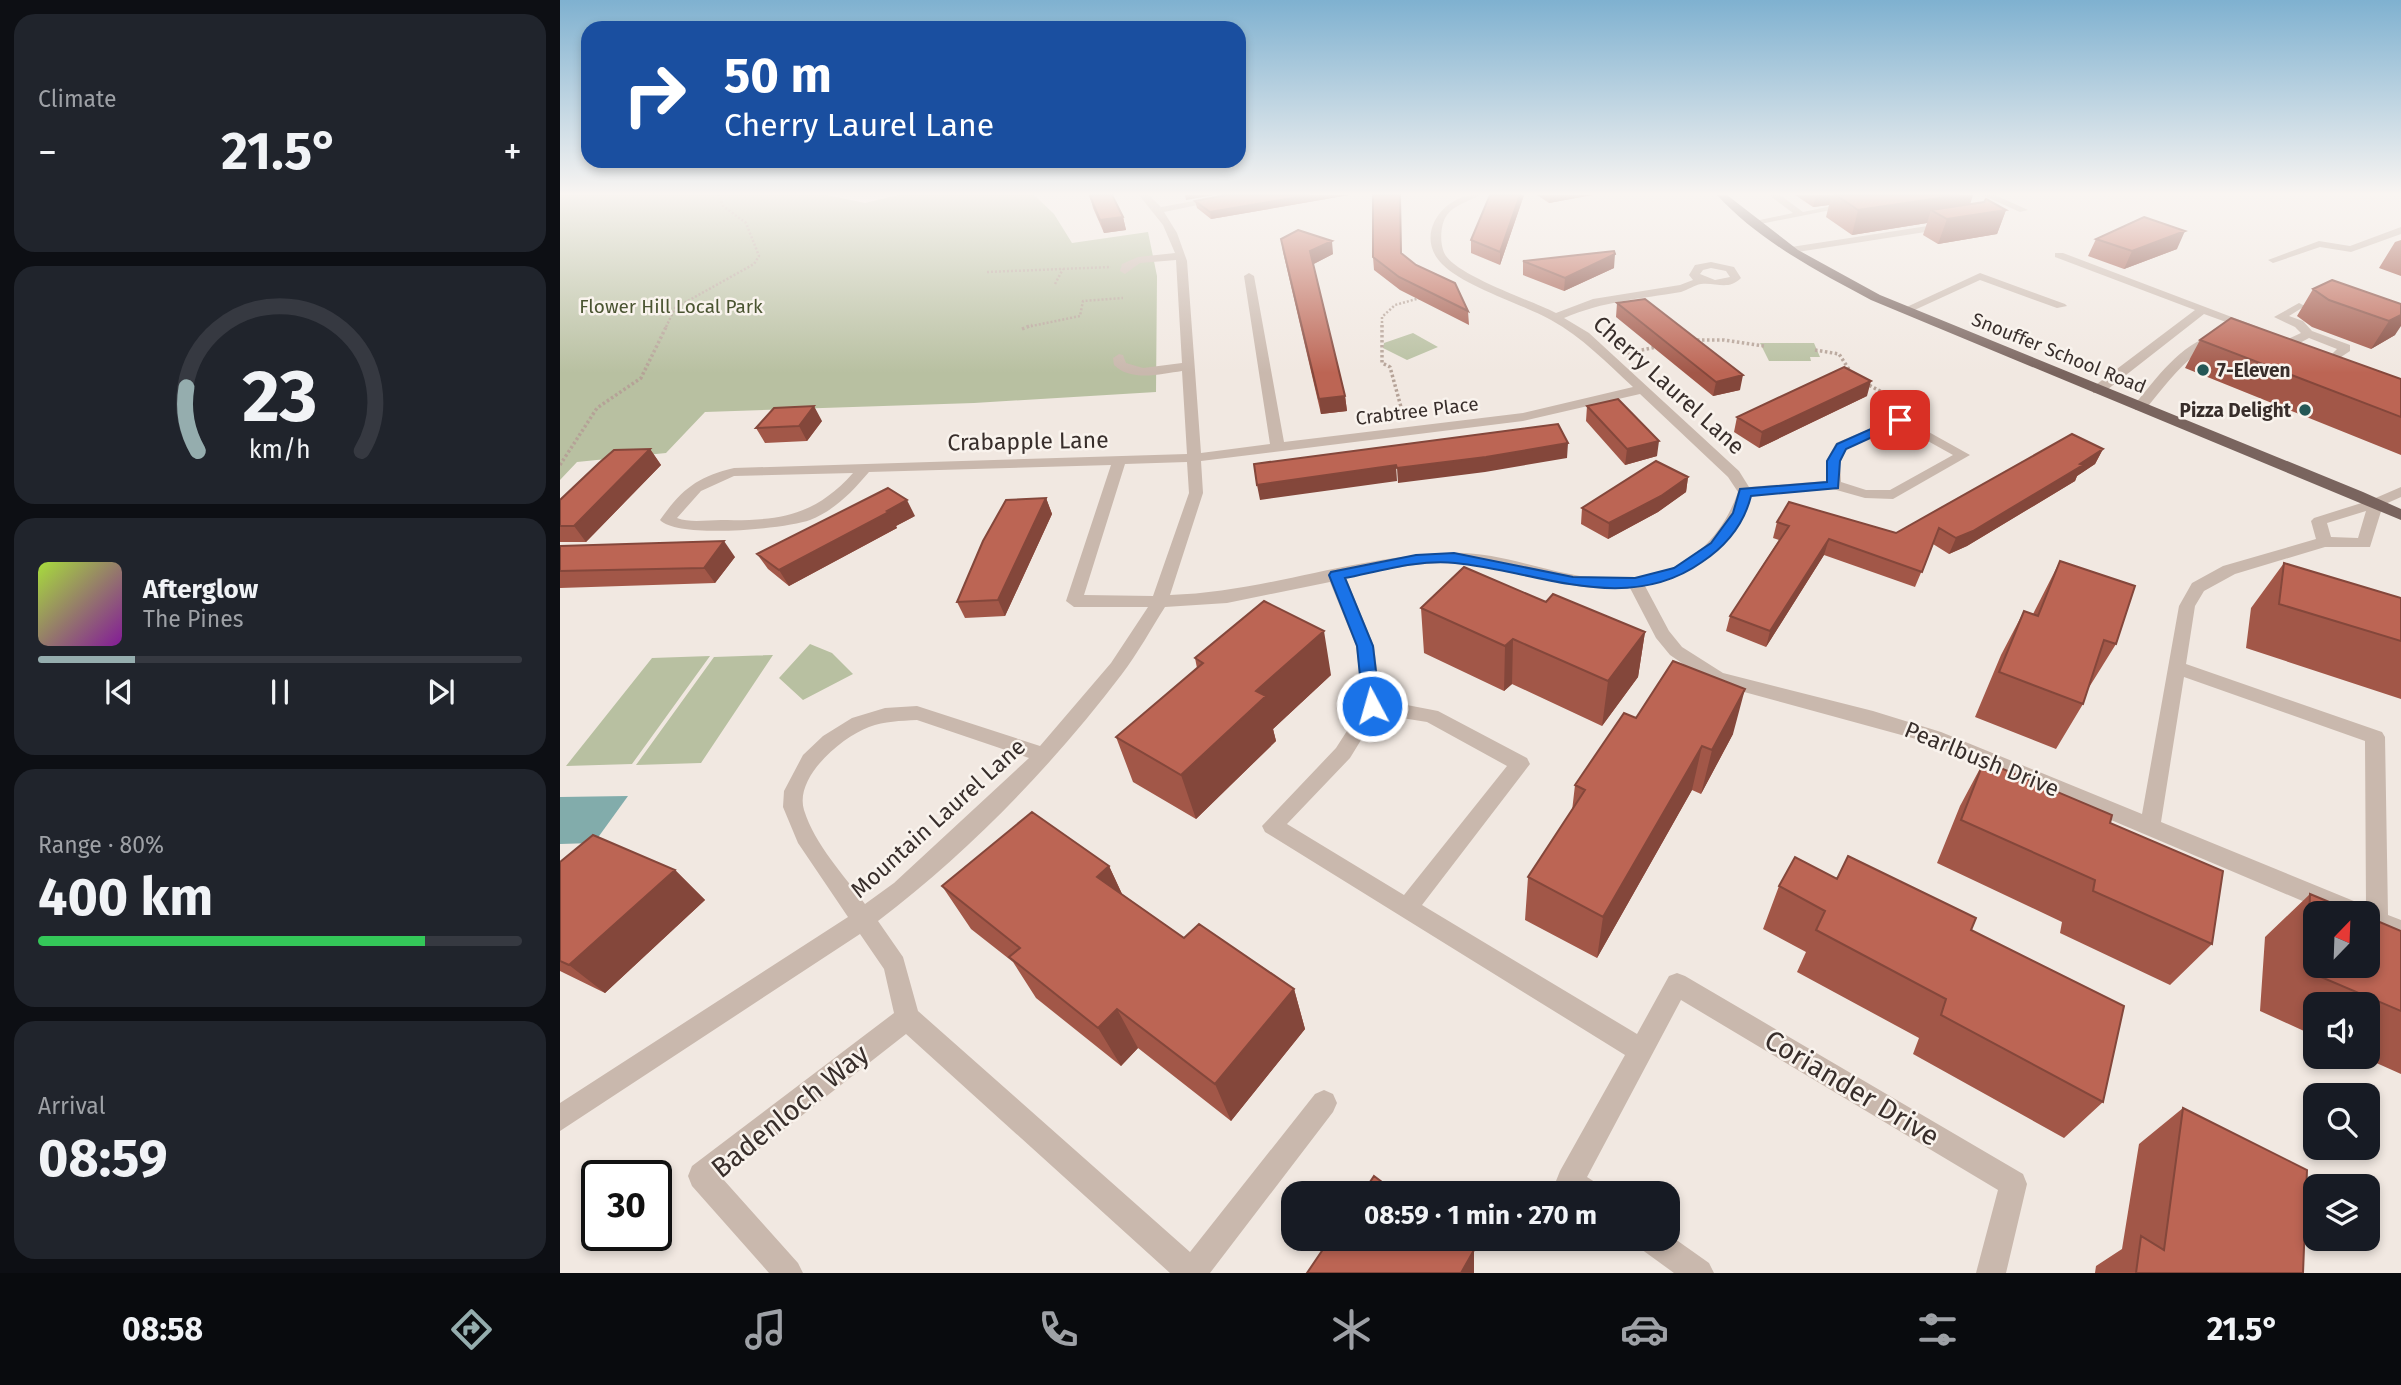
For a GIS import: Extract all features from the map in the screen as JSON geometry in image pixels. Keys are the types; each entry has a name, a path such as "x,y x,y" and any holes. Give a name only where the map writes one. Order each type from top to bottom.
{"main road":[{"name":"Snouffer School Road","path":"1799,254 1904,311 2401,514"}],"street":[{"name":"Cherry Laurel Lane","path":"1440,254 1446,262 1466,276 1557,317 1643,389 1734,474 1745,492"},
{"path":"2273,260 2289,254"},
{"path":"1125,269 1138,260 1181,256"},
{"name":"Mountain Laurel Lane","path":"560,1118 862,920 902,890 996,804 1044,755 1117,668 1160,601 1196,493 1181,256"},
{"path":"2059,256 2267,332"},
{"path":"1249,276 1278,448"},
{"path":"1904,311 1980,276 2061,306"},
{"path":"1557,317 1593,302 1684,288 1702,281"},
{"path":"2299,306 2280,317 2299,324 2308,334 2346,348 2335,357"},
{"path":"2098,390 2203,309"},
{"path":"2292,342 2308,334"},
{"path":"2280,337 2350,362"},
{"path":"2140,407 2166,376 2203,341 2216,339 2227,342"},
{"path":"1119,358 1124,369 1137,372 1188,366"},
{"name":"Crabtree Place","path":"1193,458 1523,417 1643,389"},
{"path":"1119,462 1074,600 1160,601 1227,597 1416,560 1454,558 1573,582 1635,583 1679,571 1716,546 1740,513 1745,492 1833,485 1865,494 1894,495 1963,454 1900,420 1841,446 1833,461 1833,485"},
{"name":"Crabapple Lane","path":"864,468 847,492 824,510 794,522 680,525 668,520 695,485 734,472 864,468 1119,462 1193,458"},
{"path":"2324,542 2319,521 2376,503 2401,491"},
{"path":"2150,828 2188,606 2198,587 2229,570 2324,542 2364,543 2376,503"},
{"path":"2287,555 2302,568"},
{"path":"1336,575 1365,646 1372,706 1343,752 1272,826 1640,1050"},
{"name":"Pearlbush Drive","path":"1635,583 1662,634 1676,651 1717,678 1873,718 1934,737 2329,901"},
{"path":"2179,668 2375,737 2369,901"},
{"path":"1372,706 1432,716 1520,764 1407,908"},
{"path":"1044,755 917,713 885,715 859,723 830,741 810,760 794,791 793,807 805,837 895,965 907,1018 1192,1273 1324,1103"},
{"name":"Pearlbush Drive","path":"2380,922 2401,930"},
{"name":"Coriander Drive","path":"1570,1181 1677,984 2013,1184 1991,1273"},
{"name":"Badenloch Way","path":"788,1273 702,1176 907,1018"},
{"path":"1668,1251 1699,1273"}],"path":[{"path":"560,465 597,408 641,377 675,308 754,264 758,254"},
{"path":"1055,284 1063,269"},
{"path":"986,272 1125,269"},
{"path":"1409,431 1390,367 1381,363 1382,317 1395,305 1427,297"},
{"path":"1022,329 1039,322 1080,316 1083,301 1123,298"},
{"path":"1684,341 1702,338 1764,346"},
{"path":"1608,357 1665,344"},
{"path":"1815,350 1839,354 1853,376 1895,399 1883,405 1896,412 1900,420"}],"green space":[{"name":"Flower Hill Local Park","path":"560,254 1153,254 1157,276 1156,392 974,403 705,412 666,453 577,462 560,480"},
{"path":"1413,333 1438,347 1407,360 1383,348 1384,343"},
{"path":"1760,343 1814,343 1820,357 1810,357 1811,361 1769,361"},
{"path":"810,644 832,653 853,674 803,700 779,678"},
{"path":"773,655 701,763 636,765 714,657"},
{"path":"710,656 632,764 566,766 652,658"}],"water":[{"path":"628,796 594,843 560,844 560,797"}],"building":[{"path":"1285,254 1311,254 1345,396 1319,399"},
{"path":"1373,254 1403,254 1416,265 1455,283 1468,311 1399,277"},
{"path":"1583,254 1614,254 1565,278 1523,261"},
{"path":"2332,280 2401,304 2401,315 2389,321 2329,300 2313,289"},
{"path":"1645,299 1743,375 1716,382 1617,303"},
{"path":"2231,318 2401,379 2401,417 2200,340"},
{"path":"1844,367 1871,381 1762,432 1737,417"},
{"path":"1618,399 1659,441 1627,449 1587,406"},
{"path":"814,406 799,426 756,428 774,408"},
{"path":"1558,424 1568,443 1486,457 1397,468 1396,465 1257,485 1254,464"},
{"path":"2072,434 2103,449 2080,464 2083,465 1973,531 1956,538 1939,528 1922,572 1829,539 1770,631 1730,616 1789,526 1777,522 1789,502 1896,533"},
{"path":"650,449 574,526 560,526 560,500 614,450"},
{"path":"1656,461 1688,477 1661,496 1609,523 1582,508"},
{"path":"888,488 907,500 779,570 757,554"},
{"path":"1046,498 998,600 957,602 983,541 1006,500"},
{"path":"724,541 704,568 560,571 560,546"},
{"path":"2060,561 2135,586 2116,644 2104,640 2083,704 1999,672 2024,611 2038,616"},
{"path":"2284,563 2401,598 2401,641 2279,604"},
{"path":"1464,567 1546,602 1553,594 1645,632 1608,681 1513,639 1505,646 1421,608"},
{"path":"1264,601 1324,631 1256,691 1266,696 1181,775 1116,737 1203,663 1195,658"},
{"path":"1673,661 1745,689 1712,750 1702,746 1603,917 1528,877 1585,790 1575,785 1624,713 1636,718"},
{"path":"1984,761 2112,815 2110,823 2223,871 2212,944 2093,891 2095,880 1961,820"},
{"path":"1032,812 1109,866 1097,877 1184,938 1199,924 1294,989 1215,1084 1117,1009 1098,1028 1009,957 1020,948 942,886"},
{"path":"593,835 675,870 569,965 560,961 560,862"},
{"path":"1848,856 1976,918 1971,930 2124,1006 2103,1102 1941,1015 1946,999 1816,930 1825,911 1779,886 1795,857 1837,879"},
{"path":"2310,894 2327,901 2310,901"},
{"path":"2380,922 2401,931 2401,1011 2380,1002 2380,992 2356,992 2323,978 2380,978"},
{"path":"2183,1108 2307,1170 2307,1174 2303,1174 2303,1273 2136,1273 2141,1236 2164,1250"},
{"path":"1322,1251 1473,1251 1461,1273 1307,1273"}],"place":[{"name":"7-Eleven","path":"2203,370"},
{"name":"Pizza Delight","path":"2305,410"}],"route":[{"path":"1372,706 1365,646 1336,575 1416,560 1454,558 1477,560 1573,582 1635,583 1656,579 1679,571 1716,546 1740,513 1745,492 1833,485 1833,461 1841,446 1900,420"}]}
